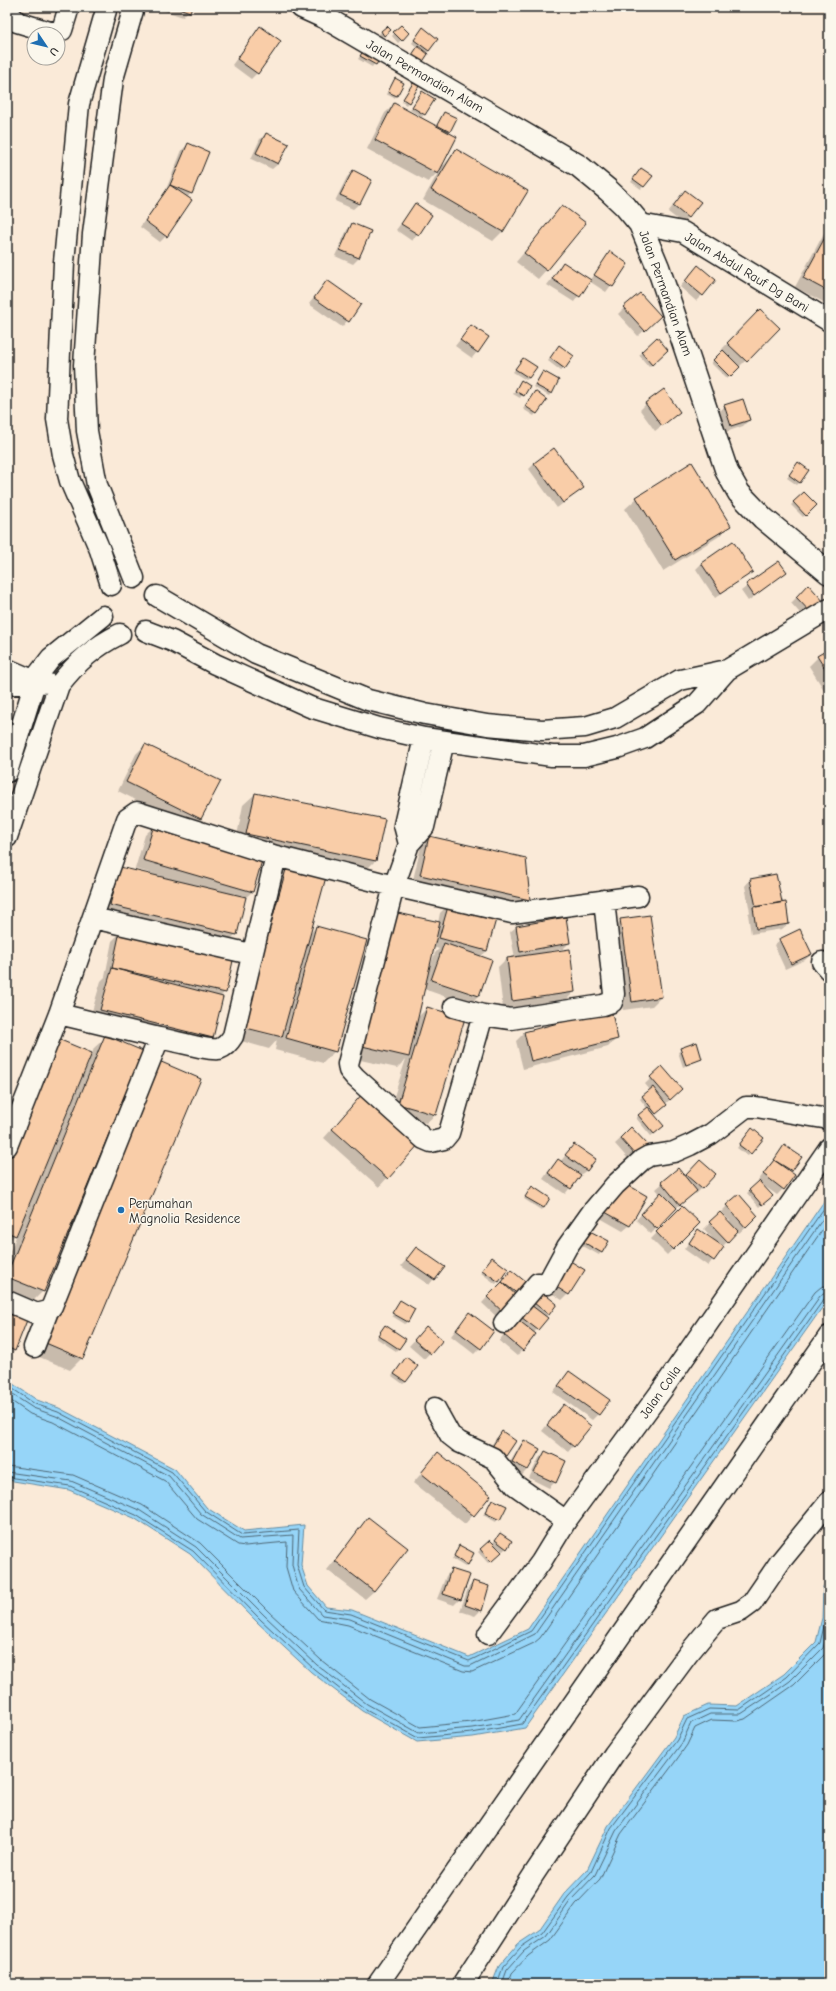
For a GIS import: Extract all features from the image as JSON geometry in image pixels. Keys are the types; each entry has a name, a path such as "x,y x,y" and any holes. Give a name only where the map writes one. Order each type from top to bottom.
{"main road":[{"name":"Jalan Permandian Alam","path":"302,7 324,17 579,166 625,206 640,224 658,267 727,472 739,493 763,518 829,573"}],"street":[{"path":"8,7 7,11 17,22 50,32 62,30 69,7"},
{"path":"107,7 79,104 64,262 57,419 63,455 70,481 100,550 111,585"},
{"path":"134,7 113,79 92,234 84,365 87,431 97,485 134,578"},
{"name":"Jalan Abdul Rauf Dg Bani","path":"640,224 683,232 829,321"},
{"path":"120,634 113,630 103,616 102,599 111,585 121,579 134,578 148,584 157,596 256,654 368,700 425,714 480,723 542,730 585,727 615,718 680,680 727,670"},
{"path":"7,837 59,685 72,668 97,646 120,634 138,634 146,631 156,618 159,611 157,596"},
{"path":"146,631 172,641 215,664 310,707 379,728 424,738 552,756 584,756 617,748 645,738 697,704 727,670 829,609"},
{"path":"7,772 37,676 51,658 103,616"},
{"path":"267,688 278,663"},
{"path":"7,669 36,681 59,685"},
{"path":"7,685 36,681"},
{"path":"409,844 404,825 424,738"},
{"path":"444,741 424,827 409,844 394,886 348,1064 349,1070 424,1139 431,1142 444,1139 449,1133 483,1016"},
{"path":"7,1146 59,1014 127,819 137,812 276,856 394,886 512,913 638,896"},
{"path":"59,1014 159,1038 210,1048 219,1049 230,1041 233,1036 251,954 276,856"},
{"path":"454,1007 483,1016 511,1019 603,1005 612,1002 614,994 604,900"},
{"path":"92,918 251,954"},
{"path":"34,1346 48,1311 55,1300 159,1038"},
{"path":"504,1323 538,1284 548,1284 567,1247 592,1212 615,1185 642,1160 649,1156 674,1152 690,1145 710,1134 746,1107 756,1107 829,1119"},
{"name":"Jalan Colla","path":"488,1634 541,1562 566,1521 658,1396 829,1148"},
{"path":"7,1302 37,1314 48,1311"},
{"path":"378,1984 829,1336"},
{"path":"436,1408 443,1423 455,1438 493,1458 516,1485 566,1521"},
{"path":"463,1984 614,1754 688,1654 717,1619 741,1611 752,1603 780,1562 829,1502"}],"water":[{"path":"829,1194 829,1298 525,1728 473,1737 417,1742 362,1711 311,1672 258,1623 190,1554 134,1518 69,1490 7,1480 7,1380 37,1400 59,1408 175,1469 207,1508 244,1531 304,1525 301,1565 308,1586 326,1607 352,1610 469,1657 528,1629"},
{"path":"829,1578 829,1984 492,1984 499,1966 518,1944 539,1930 564,1894 587,1870 608,1826 674,1737 684,1716 708,1705 737,1706 784,1674 816,1642 822,1618 823,1587"}],"building":[{"path":"176,7 192,7 190,12"},
{"path":"401,25 409,33 402,41 393,32"},
{"path":"260,26 281,41 258,74 237,59"},
{"path":"387,26 391,30 384,36 381,31"},
{"path":"423,27 438,39 429,51 414,40"},
{"path":"418,46 428,54 422,63 412,55"},
{"path":"365,48 381,57 376,65 360,56"},
{"path":"395,78 404,83 397,96 388,92"},
{"path":"413,83 419,86 409,103 403,99"},
{"path":"422,91 435,99 425,115 412,107"},
{"path":"394,103 457,137 438,174 375,140"},
{"path":"444,112 457,118 450,132 437,125"},
{"path":"266,133 289,144 278,164 256,153"},
{"path":"188,143 209,152 192,194 170,185"},
{"path":"456,149 528,191 503,232 431,190"},
{"path":"641,168 653,176 644,187 633,179"},
{"path":"353,170 372,180 360,204 340,195"},
{"path":"170,185 192,200 167,237 145,221"},
{"path":"685,190 701,202 688,218 673,206"},
{"path":"415,203 432,215 419,235 401,224"},
{"path":"562,205 586,223 547,271 524,253"},
{"path":"352,223 371,231 359,258 340,250"},
{"path":"829,230 829,292 803,278"},
{"path":"610,251 628,264 613,287 594,275"},
{"path":"563,262 591,280 580,297 552,279"},
{"path":"698,265 716,280 703,296 685,281"},
{"path":"327,280 361,304 349,322 314,298"},
{"path":"640,293 661,316 645,331 623,307"},
{"path":"760,309 780,328 747,362 727,343"},
{"path":"471,325 489,337 478,353 460,340"},
{"path":"657,337 668,350 652,365 641,352"},
{"path":"559,345 574,356 565,369 550,358"},
{"path":"723,350 740,367 730,377 713,360"},
{"path":"523,358 537,367 529,378 515,369"},
{"path":"543,371 559,380 552,394 535,385"},
{"path":"521,380 530,386 524,396 515,391"},
{"path":"664,389 680,412 662,426 645,403"},
{"path":"535,391 547,400 537,414 525,406"},
{"path":"743,399 750,420 731,426 724,405"},
{"path":"554,448 584,488 563,503 534,463"},
{"path":"692,462 731,526 675,560 636,497"},
{"path":"798,462 809,470 800,483 789,475"},
{"path":"804,492 817,505 806,516 793,502"},
{"path":"733,541 753,572 721,593 701,563"},
{"path":"779,561 787,572 754,596 746,584"},
{"path":"808,584 825,603 813,615 796,597"},
{"path":"829,649 829,675 817,656"},
{"path":"145,744 221,781 201,819 126,782"},
{"path":"255,793 385,819 376,861 246,834"},
{"path":"154,825 263,857 253,892 143,860"},
{"path":"429,836 526,858 530,900 420,875"},
{"path":"287,866 326,877 282,1037 242,1027"},
{"path":"120,867 246,897 237,935 110,905"},
{"path":"776,874 782,902 756,907 750,879"},
{"path":"786,902 789,924 756,929 753,907"},
{"path":"449,903 497,916 487,951 439,938"},
{"path":"393,912 440,922 409,1057 362,1046"},
{"path":"650,915 662,997 632,1002 620,919"},
{"path":"566,917 570,943 520,952 516,926"},
{"path":"316,926 367,940 336,1052 286,1038"},
{"path":"800,929 812,954 791,964 779,939"},
{"path":"120,931 234,956 226,993 112,968"},
{"path":"444,943 492,960 479,996 431,980"},
{"path":"570,949 575,992 512,1001 507,958"},
{"path":"112,968 223,997 213,1038 100,1010"},
{"path":"427,1007 465,1018 436,1115 398,1104"},
{"path":"611,1009 618,1039 531,1061 524,1032"},
{"path":"105,1035 143,1051 44,1292 7,1277 7,1274"},
{"path":"58,1039 92,1053 16,1236 7,1232 7,1162"},
{"path":"697,1042 702,1059 686,1065 680,1048"},
{"name":"Perumahan Magnolia Residence","path":"159,1061 201,1079 83,1359 41,1341"},
{"path":"662,1066 682,1089 670,1100 650,1077"},
{"path":"653,1087 667,1105 656,1114 642,1096"},
{"path":"363,1093 420,1143 388,1179 332,1129"},
{"path":"648,1107 664,1126 654,1134 638,1115"},
{"path":"631,1127 648,1145 636,1156 620,1138"},
{"path":"752,1128 764,1138 751,1154 739,1145"},
{"path":"574,1144 596,1159 587,1171 565,1155"},
{"path":"784,1145 802,1157 792,1171 774,1160"},
{"path":"558,1159 581,1175 571,1189 548,1173"},
{"path":"700,1160 716,1174 702,1189 686,1175"},
{"path":"774,1160 795,1175 784,1190 763,1174"},
{"path":"678,1168 697,1191 680,1205 661,1182"},
{"path":"759,1181 773,1196 762,1205 749,1190"},
{"path":"623,1182 647,1196 630,1226 605,1212"},
{"path":"532,1186 550,1198 544,1208 525,1197"},
{"path":"661,1192 677,1208 657,1229 641,1214"},
{"path":"739,1194 758,1216 746,1228 726,1205"},
{"path":"682,1206 700,1223 673,1250 656,1232"},
{"path":"720,1212 738,1231 728,1242 709,1222"},
{"path":"584,1228 609,1241 602,1253 578,1239"},
{"path":"698,1229 724,1247 714,1261 689,1243"},
{"path":"416,1247 445,1267 435,1280 406,1260"},
{"path":"492,1257 508,1269 499,1282 482,1270"},
{"path":"567,1259 585,1270 569,1295 552,1284"},
{"path":"511,1270 532,1287 523,1298 502,1282"},
{"path":"502,1282 520,1299 505,1314 487,1297"},
{"path":"537,1288 557,1304 549,1315 529,1299"},
{"path":"400,1300 415,1309 408,1322 392,1313"},
{"path":"527,1302 548,1318 538,1330 517,1314"},
{"path":"7,1306 29,1315 15,1351 7,1347"},
{"path":"469,1312 494,1331 481,1349 456,1330"},
{"path":"517,1319 536,1334 523,1351 504,1335"},
{"path":"385,1325 406,1339 399,1349 378,1335"},
{"path":"426,1326 443,1340 431,1354 414,1340"},
{"path":"406,1357 418,1366 406,1382 394,1374"},
{"path":"569,1371 610,1400 599,1415 558,1386"},
{"path":"564,1404 591,1426 574,1447 547,1425"},
{"path":"502,1431 516,1441 502,1462 488,1453"},
{"path":"524,1440 540,1449 528,1470 512,1462"},
{"path":"545,1451 566,1461 556,1483 534,1473"},
{"path":"438,1452 491,1495 474,1516 421,1473"},
{"path":"492,1499 507,1506 500,1520 485,1513"},
{"path":"368,1517 408,1548 374,1591 335,1561"},
{"path":"500,1533 512,1541 507,1549 495,1540"},
{"path":"490,1540 502,1552 491,1562 480,1549"},
{"path":"459,1545 474,1553 468,1565 454,1556"},
{"path":"451,1569 470,1575 461,1600 443,1594"},
{"path":"473,1581 489,1586 482,1611 465,1605"}],"place":[{"name":"Perumahan Magnolia Residence","path":"121,1210"}]}
